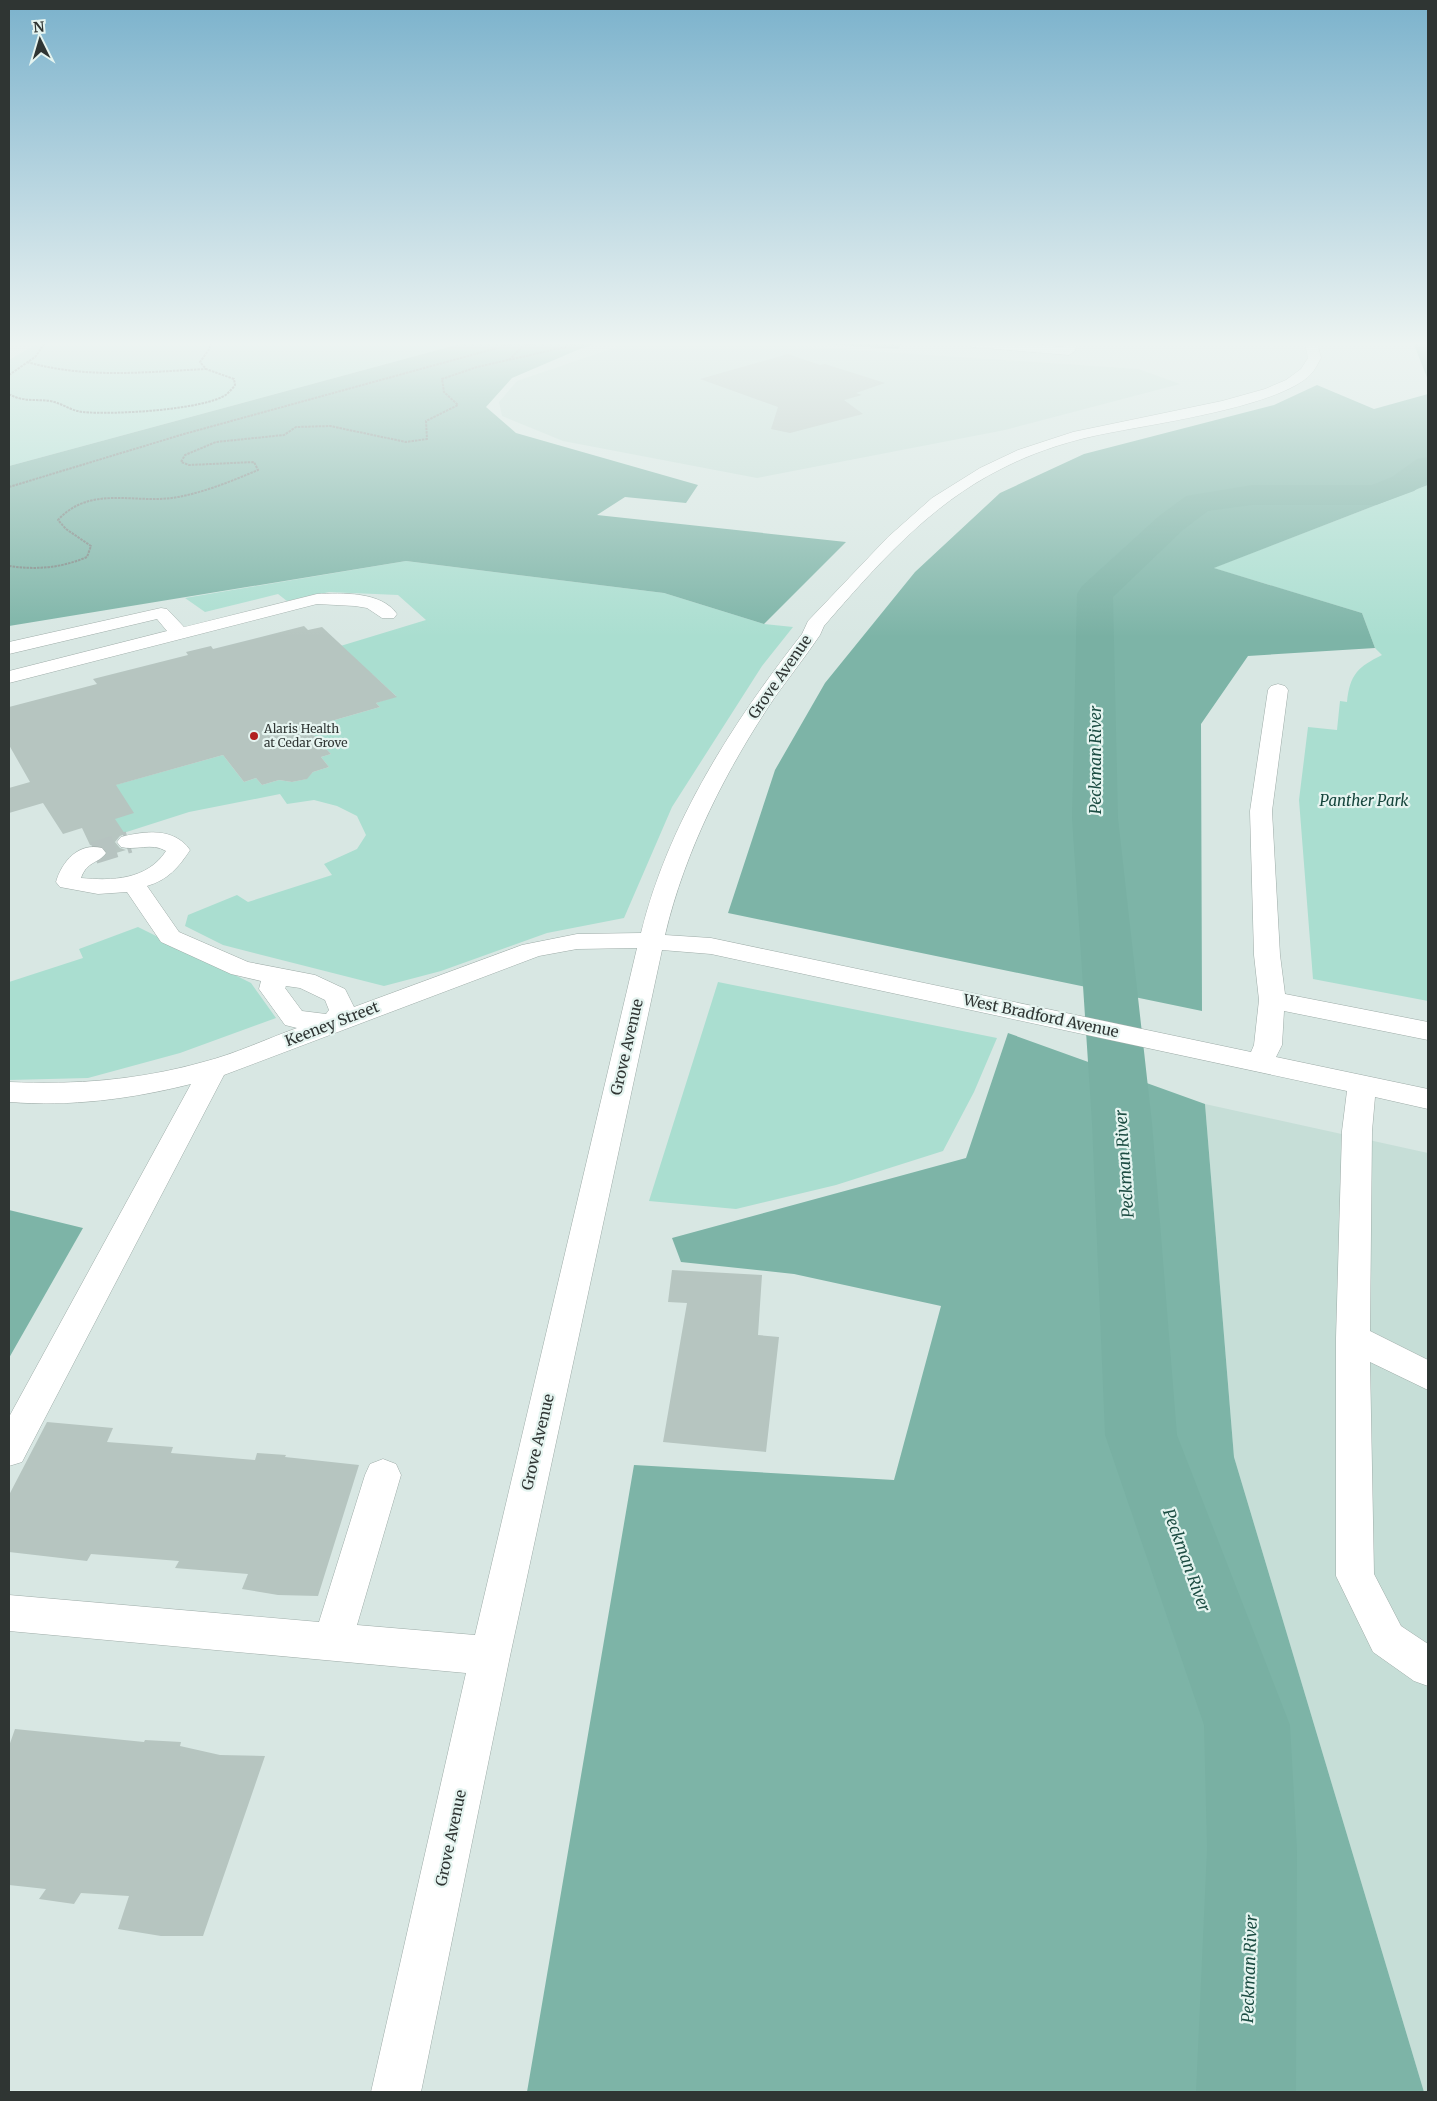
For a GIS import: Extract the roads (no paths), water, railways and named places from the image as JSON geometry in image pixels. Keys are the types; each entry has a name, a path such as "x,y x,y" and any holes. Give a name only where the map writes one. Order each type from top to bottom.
{"street":[{"name":"Grove Avenue","path":"396,2092 490,1656 661,903 683,849 722,767 746,724 811,635 815,625 894,540 942,499 968,480 1024,453 1067,440"},
{"path":"9,677 317,599 342,599 381,606 388,614"},
{"path":"9,648 161,613 179,633"},
{"path":"1259,1063 1268,1045 1272,1000 1267,955 1260,812 1278,690"},
{"path":"94,853 84,856 72,867 68,882 87,887 107,888 133,883 159,874 173,861 178,850 171,843 159,839 143,839 129,842"},
{"path":"133,883 170,937 240,968 306,981 336,995 342,1010 333,1023 294,1019 272,989 275,976"},
{"name":"Keeney Street","path":"9,1092 91,1092 133,1088 213,1069 550,944 592,938 652,941"},
{"name":"West Bradford Avenue","path":"652,941 711,946 1428,1099"},
{"path":"1272,1000 1428,1030"},
{"path":"9,1451 213,1069"},
{"path":"1362,1085 1357,1131 1353,1338 1354,1576 1387,1640 1428,1668"},
{"path":"1353,1338 1428,1376"},
{"path":"332,1643 383,1475"},
{"path":"9,1613 490,1656"}],"waterway":[{"name":"Peckman River","path":"1246,2092 1252,1849 1247,1725 1141,1435 1122,1123 1095,818 1095,594 1171,523 1198,503 1252,495 1376,495 1403,484 1428,466"}],"tunnel":[{"path":"94,853 129,842"}],"place":[{"name":"Alaris Health at Cedar Grove","path":"254,736"}],"park label":[{"name":"Panther Park","path":"1364,801"}]}
